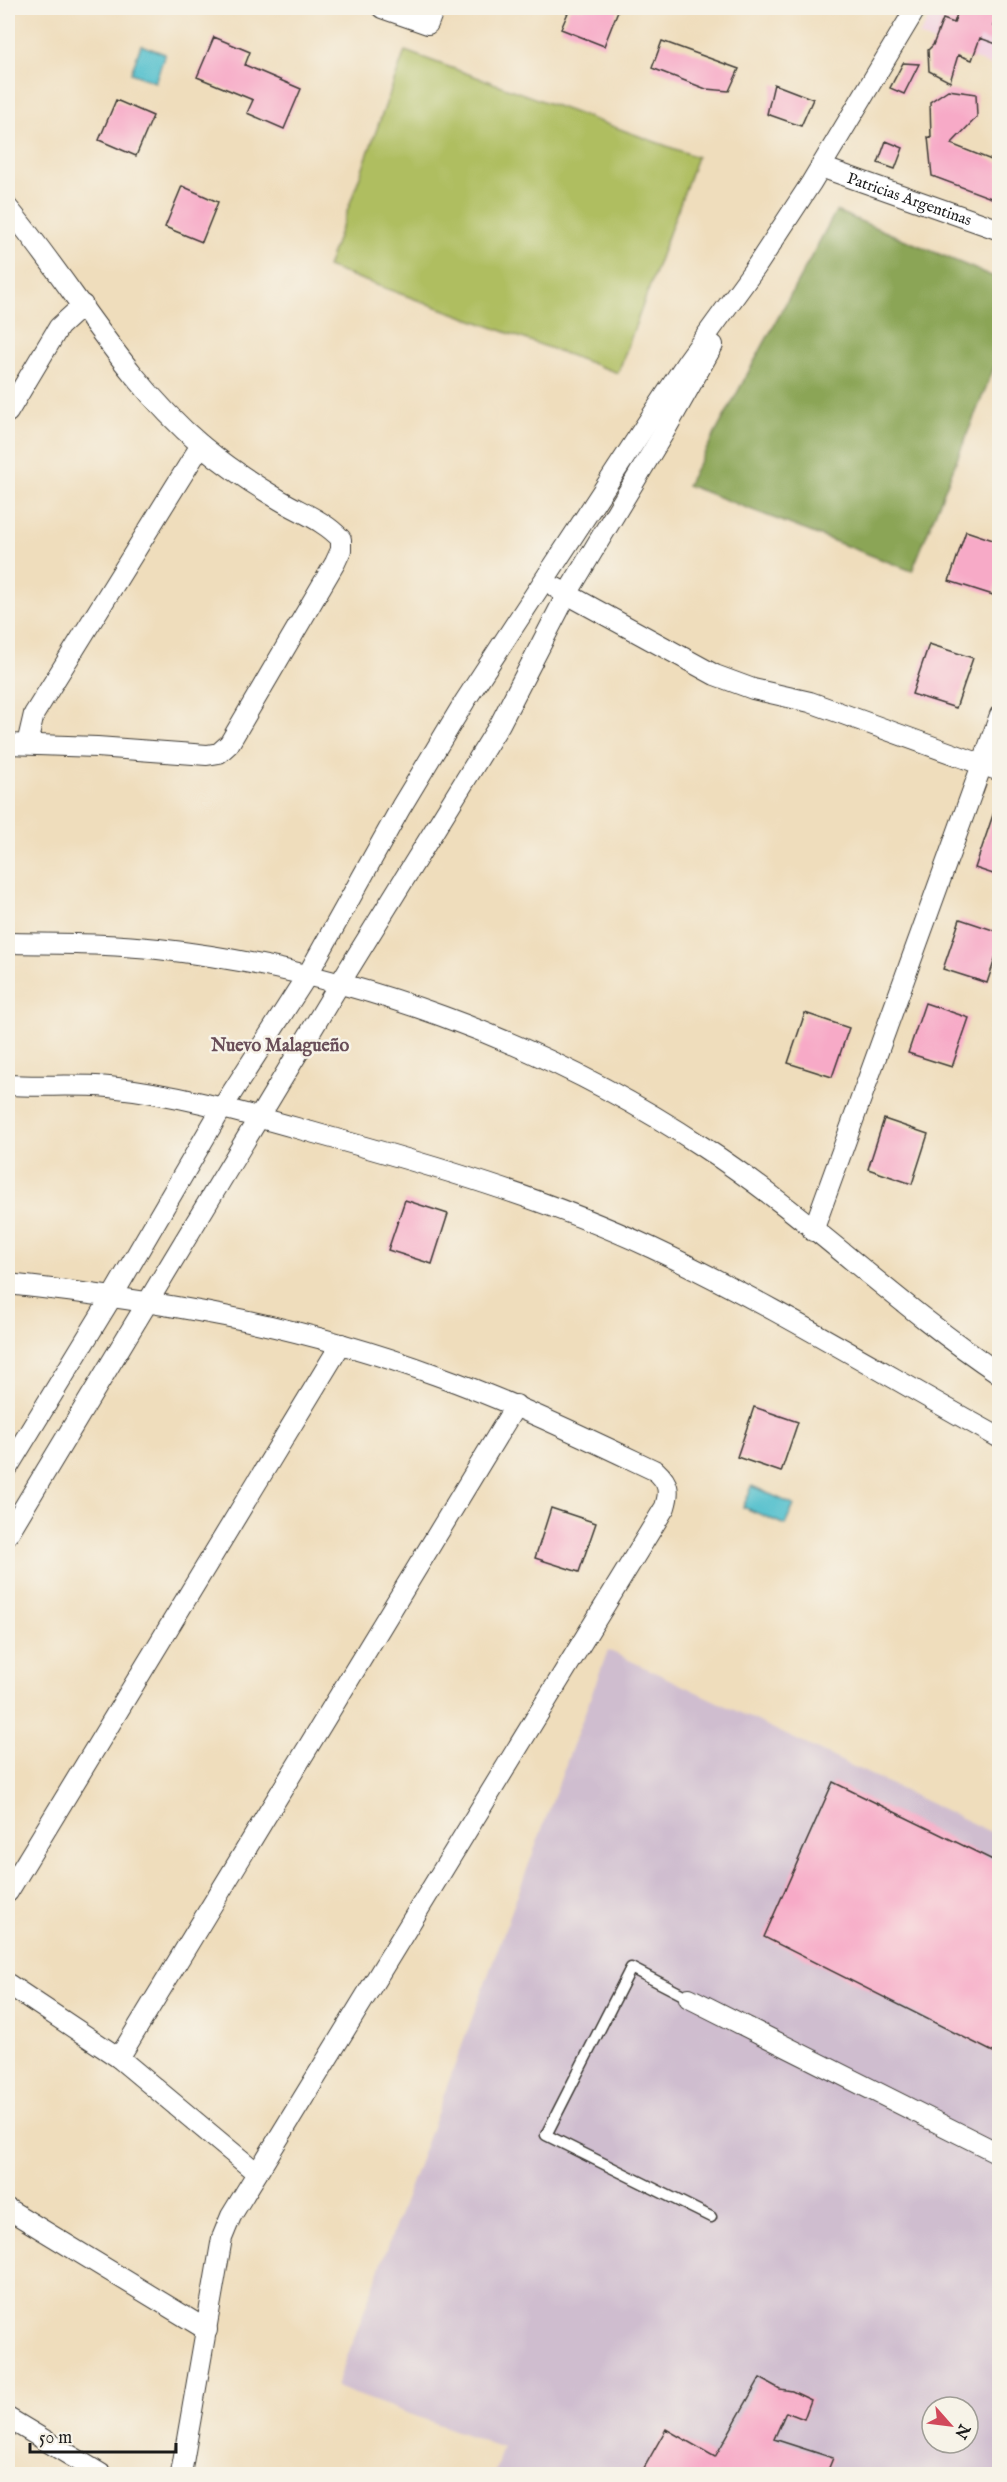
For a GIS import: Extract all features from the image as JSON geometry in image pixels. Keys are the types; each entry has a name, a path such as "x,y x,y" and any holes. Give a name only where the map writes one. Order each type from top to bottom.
{"street":[{"path":"382,8 431,16"},
{"path":"8,1467 113,1295 222,1108 308,974 401,807 460,711 687,362 756,267 821,167 916,8"},
{"name":"Patricias Argentinas","path":"821,167 999,230"},
{"path":"8,208 40,247 115,352 172,417 201,445 277,499 332,530 341,539 341,550 330,573 229,744 219,753 207,755 17,744 201,445"},
{"path":"8,1534 150,1301 215,1189 261,1118 340,983 500,724 567,594 663,434 756,267"},
{"path":"8,412 59,327 83,305"},
{"path":"545,582 715,675 753,689 810,702 991,768"},
{"path":"813,1231 991,768 999,715"},
{"path":"8,943 99,944 158,949 308,974 340,983 510,1044 585,1078 705,1148 935,1329 999,1374"},
{"path":"8,1085 108,1087 155,1093 222,1108 455,1174 605,1227 698,1271 999,1438"},
{"path":"8,1284 150,1301 251,1321 341,1344 435,1374 516,1406 656,1471 666,1480 669,1493 665,1507 231,2216 222,2238 181,2475"},
{"path":"8,1892 341,1344"},
{"path":"119,2058 516,1406"},
{"path":"8,1984 119,2058 257,2173"},
{"path":"689,1998 999,2154"},
{"path":"8,2209 207,2330"},
{"path":"8,2418 101,2475"}],"lane":[{"path":"689,1998 631,1968 546,2135 711,2217"}],"shaded area":[{"path":"935,8 999,8 999,69 919,36"},
{"path":"608,1650 999,1836 999,2474 494,2474 503,2448 336,2387"}],"green space":[{"path":"405,51 697,157 618,373 327,267"},
{"path":"836,211 999,279 999,355 912,571 687,485"}],"water":[{"path":"141,45 165,54 155,82 131,73"},
{"path":"752,1486 794,1505 785,1525 743,1507"}],"building":[{"path":"570,8 619,8 604,46 561,29"},
{"path":"959,8 999,8 993,26 999,28 999,45 980,38 972,60 958,55 950,82 929,71 928,50 933,45 943,19 954,23"},
{"path":"214,37 250,52 245,65 301,89 284,129 247,113 253,100 197,77"},
{"path":"662,41 739,69 729,91 706,89 652,68"},
{"path":"903,63 919,64 904,94 890,88"},
{"path":"774,84 813,99 801,126 767,114"},
{"path":"948,90 976,94 977,117 951,144 999,163 999,201 932,176 928,137 931,138 930,102"},
{"path":"116,100 153,116 136,156 99,140"},
{"path":"886,141 903,148 895,169 878,163"},
{"path":"182,186 218,202 202,242 165,227"},
{"path":"966,531 999,542 999,576 993,595 949,581"},
{"path":"929,644 973,658 956,708 912,694"},
{"path":"997,803 999,803 999,876 975,868"},
{"path":"960,919 999,932 999,947 987,983 943,969"},
{"path":"925,1003 969,1018 952,1067 908,1053"},
{"path":"805,1013 849,1028 832,1077 788,1063"},
{"path":"884,1119 928,1134 912,1184 868,1169"},
{"path":"405,1200 448,1214 432,1264 388,1250"},
{"path":"754,1407 798,1422 781,1472 737,1457"},
{"path":"551,1508 596,1523 579,1572 535,1558"},
{"path":"833,1782 999,1863 999,2055 764,1937"},
{"path":"760,2378 780,2389 792,2391 811,2400 804,2419 786,2412 774,2439 833,2458 826,2475 640,2475 666,2429 715,2457"}],"district":[{"name":"Nuevo Malagueño","path":"280,1045"}]}
